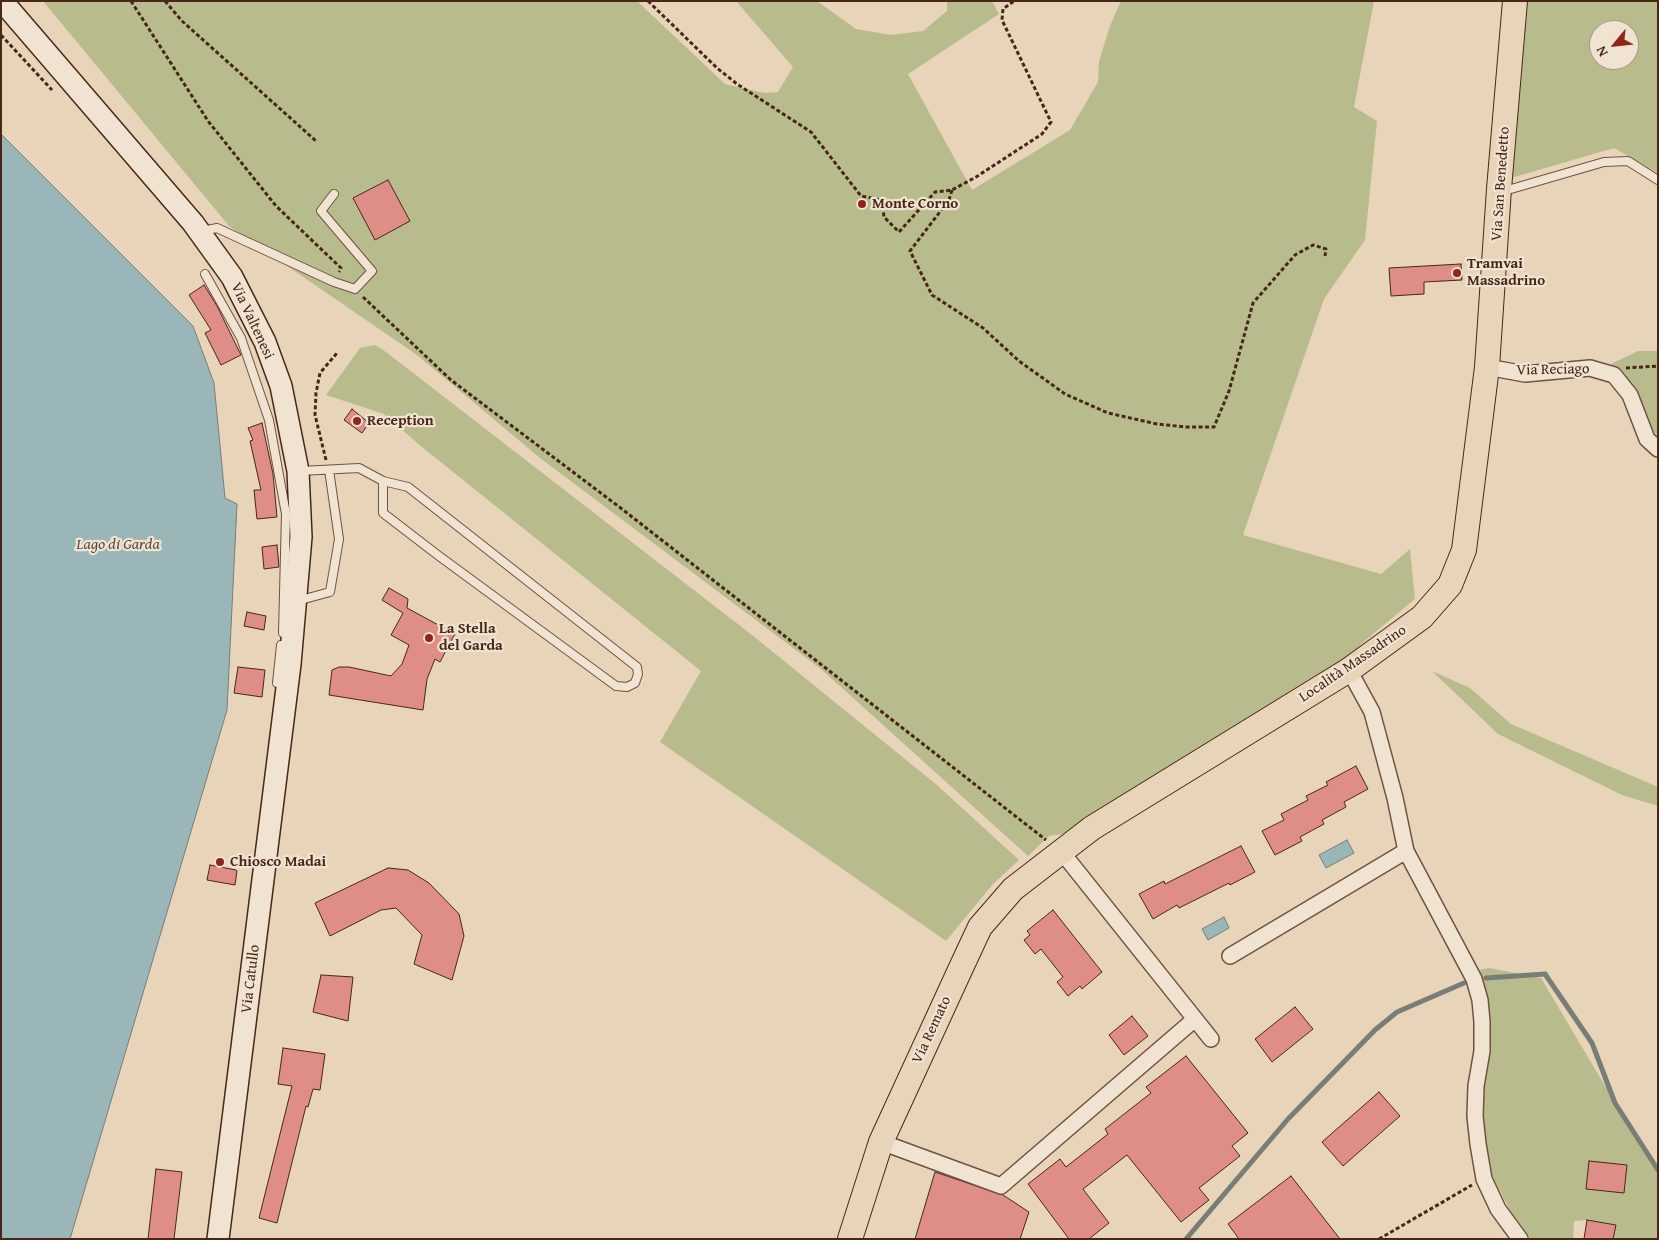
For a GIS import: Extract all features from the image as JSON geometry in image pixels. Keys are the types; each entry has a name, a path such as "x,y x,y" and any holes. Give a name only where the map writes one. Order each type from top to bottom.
{"main road":[{"name":"Via San Benedetto","path":"1491,368 1505,189 1515,1"},
{"name":"Località Massadrino","path":"1061,851 1092,828 1350,670 1422,617 1450,585 1464,550 1491,368"},
{"name":"Via Remato","path":"850,1239 881,1142 980,928 1012,889 1061,851"}],"street":[{"name":"Via Valtenesi","path":"2,1 199,232 232,277 264,342 281,386 298,471 301,537 295,602 288,634 283,719"},
{"name":"Via Reciago","path":"1491,368 1525,374 1590,368 1614,375"},
{"path":"1614,375 1630,395 1647,439 1658,449"},
{"path":"1350,670 1372,712 1395,798 1406,851 1474,979 1480,1000 1482,1022 1482,1051 1476,1086 1474,1116 1484,1179 1498,1209 1520,1239"},
{"name":"Via Catullo","path":"218,1239 283,719"},
{"path":"1061,851 1211,1039"},
{"path":"1230,956 1406,851"},
{"path":"881,1142 1001,1186 1195,1019"}],"lane":[{"path":"1505,189 1604,162 1628,162 1658,180"},
{"path":"199,232 217,228 334,282 355,289 372,271 321,212 334,194"},
{"path":"205,274 241,338 269,420 286,514 288,634 277,687"},
{"path":"298,471 359,468 383,481 408,487 613,646 637,667 638,674 634,683 627,687 616,686 383,513 383,481"},
{"path":"295,602 330,592 339,539 329,470"}],"path":[{"path":"131,1 208,121 276,206 341,268 334,282"},
{"path":"165,1 182,21 316,141"},
{"path":"648,1 737,84 811,132 861,196 882,200 884,217 899,232 935,192 952,190 1042,134 1051,122 1002,20 1003,9 1014,1"},
{"path":"952,190 949,200 910,251 932,295 983,328 1018,361 1065,394 1108,412 1157,424 1214,427 1229,390 1253,303 1294,256 1313,245 1326,249 1325,256"},
{"path":"355,289 452,380 622,509 1061,851"},
{"path":"329,470 315,415 316,393 320,373 337,353"},
{"path":"1614,375 1620,368 1658,366"},
{"path":"1379,1239 1484,1179"}],"green space":[{"path":"43,1 637,1 725,84 764,93 778,92 793,67 736,1 817,1 856,29 891,35 923,31 947,11 947,1 992,1 999,14 908,74 972,190 1070,130 1098,82 1099,61 1110,26 1121,1 1374,1 1354,107 1377,121 1365,240 1324,299 1243,535 1381,574 1410,549 1415,599 1361,644 1349,663 1063,834 1049,836 1028,856 821,669 540,458 417,355 229,226"},
{"path":"1526,1 1658,1 1658,173 1614,148 1511,178"},
{"path":"375,345 752,635 937,785 1019,860 993,884 946,941 660,742 701,671 422,447 384,414 326,395 360,348"},
{"path":"1638,351 1658,351 1658,436 1647,425 1622,373 1611,364"},
{"path":"1432,671 1470,688 1511,724 1658,787 1658,806 1622,795 1498,734"},
{"path":"1489,968 1541,978 1658,1171 1658,1239 1613,1239 1616,1225 1587,1220 1574,1221 1573,1239 1531,1239 1510,1210 1485,1162 1473,971"}],"water":[{"name":"Lago di Garda","path":"1,134 193,326 214,383 225,498 237,504 227,710 70,1239 1,1239"},
{"path":"1347,840 1354,853 1326,868 1319,855"},
{"path":"1224,917 1229,928 1208,940 1202,929"}],"building":[{"path":"388,180 410,221 375,240 353,198"},
{"path":"1461,264 1462,280 1424,282 1424,294 1391,296 1389,268"},
{"path":"204,285 217,306 241,355 221,365 205,333 211,330 189,295"},
{"name":"Reception","path":"352,409 369,423 362,433 344,420"},
{"path":"262,423 273,474 277,517 257,519 254,490 261,490 250,441 253,440 248,428"},
{"path":"277,545 279,567 264,569 262,547"},
{"path":"389,588 408,599 407,608 455,634 440,662 435,659 427,679 423,710 329,695 332,670 339,667 349,667 391,676 402,664 409,645 391,635 403,613 382,600"},
{"path":"247,612 266,616 264,630 244,626"},
{"path":"238,667 265,670 262,697 234,693"},
{"path":"1356,766 1368,789 1344,802 1346,807 1322,820 1324,824 1300,837 1302,841 1275,855 1262,831 1284,820 1281,814 1308,800 1306,796 1328,785 1326,782"},
{"path":"1241,846 1255,872 1179,908 1177,905 1153,919 1139,894 1164,881 1165,884"},
{"path":"210,865 236,870 235,885 207,880"},
{"path":"388,868 408,870 429,883 459,914 464,936 452,980 414,964 422,935 396,908 381,910 330,936 315,903"},
{"path":"1053,910 1102,972 1082,989 1080,986 1068,996 1057,982 1063,977 1041,949 1035,954 1024,940 1030,935 1027,931"},
{"path":"321,975 353,977 348,1021 313,1012"},
{"path":"1295,1007 1313,1029 1272,1062 1255,1039"},
{"path":"1132,1016 1148,1036 1124,1055 1109,1035"},
{"path":"283,1048 325,1054 320,1090 313,1089 308,1107 306,1106 277,1223 259,1218 292,1086 278,1084"},
{"path":"1186,1056 1248,1133 1232,1146 1240,1156 1199,1188 1209,1200 1181,1222 1127,1155 1083,1189 1109,1223 1089,1239 1069,1239 1028,1184 1060,1159 1066,1167 1108,1134 1105,1129 1151,1093 1146,1087"},
{"path":"1379,1092 1400,1116 1343,1166 1322,1142"},
{"path":"1589,1161 1627,1165 1624,1193 1586,1189"},
{"path":"156,1169 182,1172 174,1239 148,1239"},
{"path":"935,1172 1003,1195 1029,1212 1020,1239 915,1239"},
{"path":"1291,1176 1340,1239 1239,1239 1228,1224"},
{"path":"1587,1220 1616,1225 1613,1239 1584,1239"}],"waterway":[{"path":"1486,978 1545,974 1592,1043 1615,1103 1658,1170"},
{"path":"1186,1239 1288,1119 1375,1030 1397,1012 1464,983"}],"place":[{"name":"Monte Corno","path":"862,204"},
{"name":"Tramvai Massadrino","path":"1457,273"},
{"name":"Reception","path":"357,421"},
{"name":"La Stella del Garda","path":"429,638"},
{"name":"Chiosco Madai","path":"220,862"}]}
